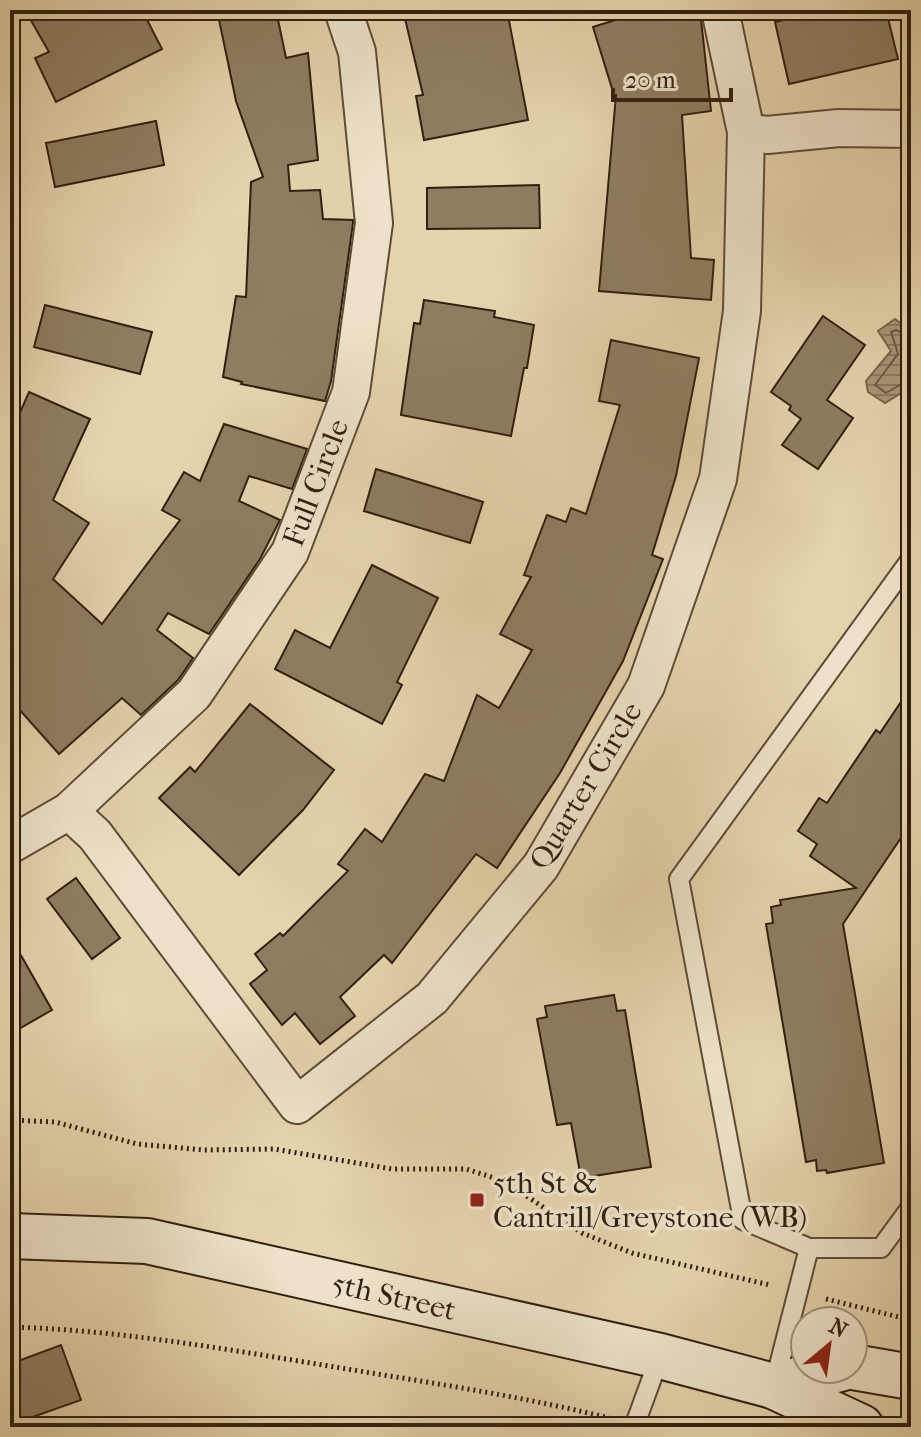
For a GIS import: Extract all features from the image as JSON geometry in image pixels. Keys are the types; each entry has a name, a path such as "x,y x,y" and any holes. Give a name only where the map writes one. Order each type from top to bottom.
{"main road":[{"name":"5th Street","path":"10,1236 147,1241 660,1356 773,1386 861,1427"},
{"path":"869,1370 911,1377"},
{"name":"5th Street","path":"773,1386 789,1382"}],"street":[{"name":"Full Circle","path":"10,845 69,811 194,694 290,552 351,392 374,223 357,52 343,10"},
{"name":"Quarter Circle","path":"69,811 95,835 297,1105 432,998 541,866 646,686 718,479 742,311 746,132 720,10"},
{"path":"746,132 767,135 839,128 911,129"}],"lane":[{"path":"911,559 679,879 743,1220 809,1248 881,1248 911,1207"},
{"path":"773,1386 809,1248"},
{"path":"635,1426 660,1356"}],"path":[{"path":"10,1120 55,1122 137,1144 204,1150 274,1149 392,1169 466,1169 504,1181 582,1233 632,1253 911,1320"},
{"path":"10,1327 78,1329 221,1348 550,1404 635,1426"}],"water":[{"path":"895,319 911,331 911,387 885,403 868,392 866,381 891,351 878,331"}],"building":[{"path":"25,10 142,10 162,49 56,102 35,58 49,52"},
{"path":"217,10 276,10 286,58 308,53 318,160 288,165 290,191 320,190 323,219 353,220 331,381 325,401 241,384 223,377 236,296 246,297 251,182 263,177 236,101"},
{"path":"403,10 507,10 528,120 424,140 416,96 423,95"},
{"path":"647,10 700,10 711,111 682,115 691,258 714,260 711,300 599,291 616,95 593,27"},
{"path":"827,10 886,10 898,59 789,84 775,22"},
{"path":"156,121 164,165 55,187 46,143"},
{"path":"539,185 540,228 427,229 427,188"},
{"path":"424,300 495,311 494,317 534,325 511,436 401,415 414,323 420,324"},
{"path":"45,305 152,332 140,374 34,347"},
{"path":"823,316 865,345 827,400 853,418 818,469 782,445 801,419 789,410 791,406 771,392"},
{"path":"611,340 699,358 676,476 652,555 663,559 623,661 560,773 497,868 476,854 392,963 384,955 340,997 355,1016 320,1044 295,1013 282,1025 250,984 267,970 255,954 280,933 283,936 348,871 338,864 365,829 382,842 425,774 444,781 477,695 499,708 532,650 500,634 531,577 524,575 547,515 566,522 571,508 586,514 620,405 599,401"},
{"path":"29,392 90,419 53,500 89,523 53,579 102,624 180,520 162,510 184,472 200,481 224,424 307,449 292,489 249,476 239,501 280,520 260,559 209,634 168,613 157,630 193,658 178,680 141,715 122,698 59,754 10,699 10,435"},
{"path":"376,469 483,502 470,543 364,511"},
{"path":"372,565 438,598 397,682 402,685 382,724 275,669 295,630 330,648"},
{"path":"911,687 911,823 843,924 884,1163 827,1173 826,1170 817,1171 816,1160 806,1162 766,924 773,923 771,907 781,905 780,900 856,888 810,856 817,844 798,831 819,798 827,803 876,730 880,733"},
{"path":"250,704 334,770 303,810 239,875 159,798 190,767 195,772"},
{"path":"76,878 120,938 92,959 47,899"},
{"path":"10,936 52,1010 10,1034"},
{"path":"614,995 617,1011 625,1010 651,1167 581,1178 571,1123 557,1125 537,1019 547,1017 545,1006"},
{"path":"61,1345 81,1400 10,1425 10,1364"}],"place":[{"name":"5th St & Cantrill/Greystone (WB)","path":"477,1200"}]}
